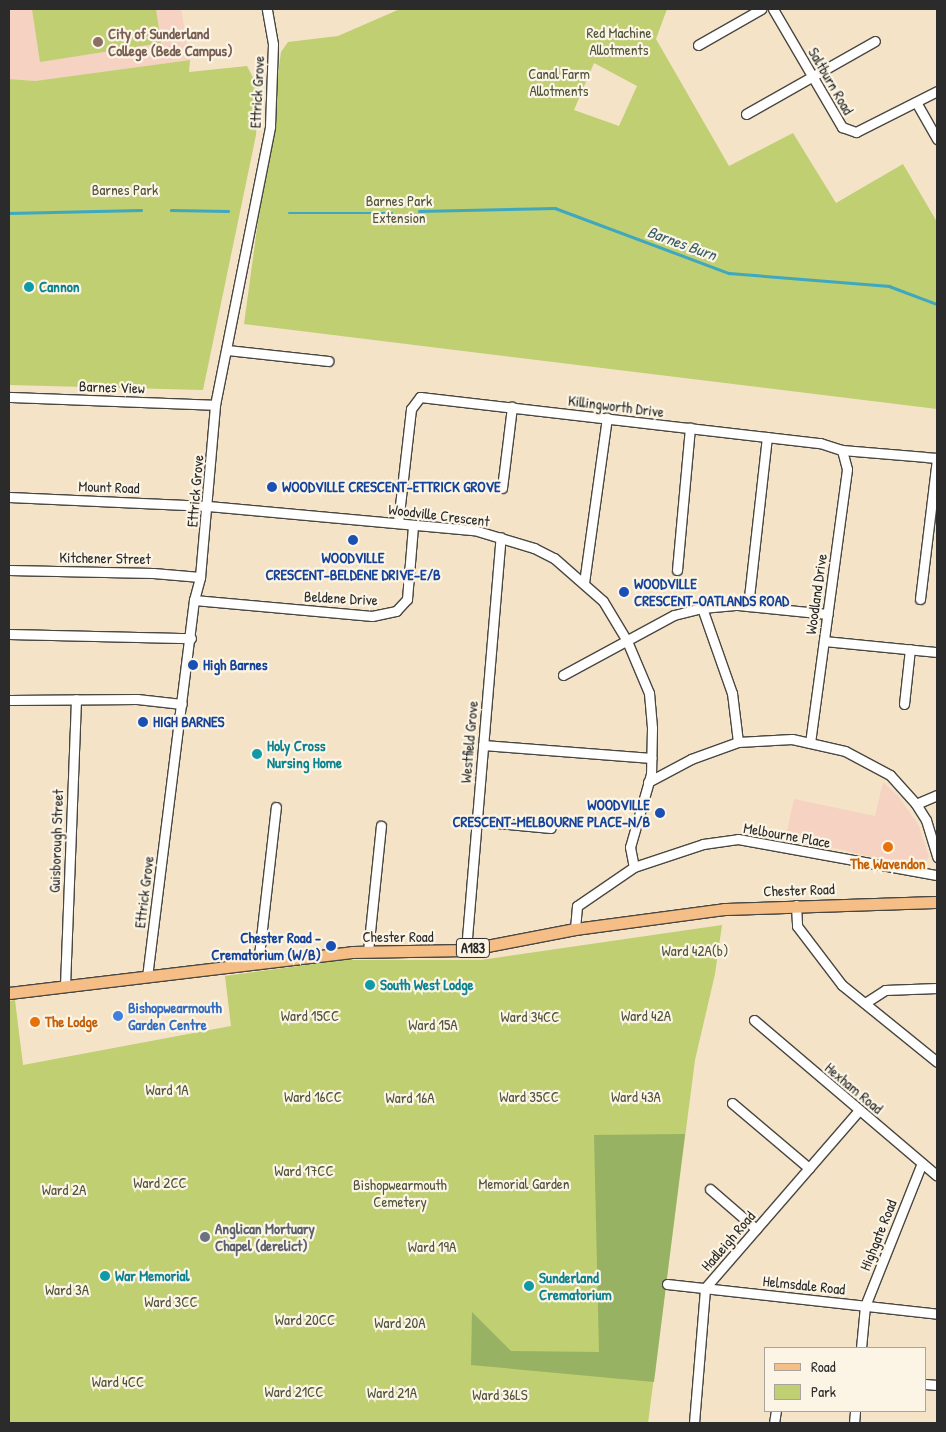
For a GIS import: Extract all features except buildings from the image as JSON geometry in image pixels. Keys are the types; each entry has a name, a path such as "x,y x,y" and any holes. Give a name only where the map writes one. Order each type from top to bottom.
{"main road":[{"name":"Chester Road","path":"9,993 368,952 466,950 575,929 724,909 796,905 937,902"}],"street":[{"name":"Ettrick Grove","path":"147,977 191,638 194,600 200,577 208,506 215,405 270,126 273,44 267,9"},
{"path":"698,45 762,9"},
{"name":"Saltburn Road","path":"773,9 842,127 856,132 937,92"},
{"path":"746,114 875,41"},
{"path":"916,102 937,138"},
{"path":"227,350 328,361"},
{"name":"Killingworth Drive","path":"398,523 411,409 420,396 820,443 842,450 937,458"},
{"name":"Barnes View","path":"9,397 215,405"},
{"path":"502,488 512,407"},
{"path":"584,583 607,418"},
{"path":"677,570 690,428"},
{"path":"748,606 767,437"},
{"name":"Woodland Drive","path":"810,743 847,470 842,450"},
{"path":"920,599 937,458"},
{"name":"Mount Road","path":"9,497 208,506"},
{"name":"Woodville Crescent","path":"208,506 474,530 501,537 554,558 584,583 603,601 627,641 649,693 652,758 648,782 630,843 634,867"},
{"name":"Beldene Drive","path":"194,600 372,616 396,611 407,599 413,526"},
{"name":"Westfield Grove","path":"466,950 501,537"},
{"name":"Kitchener Street","path":"9,570 153,573 200,577"},
{"path":"563,675 674,615 702,608 748,606 828,614"},
{"path":"702,608 732,693 738,742"},
{"path":"9,634 191,638"},
{"path":"824,641 937,652"},
{"path":"904,704 910,649"},
{"name":"Guisborough Street","path":"66,986 76,699"},
{"path":"9,700 137,699 182,704"},
{"path":"648,782 691,759 738,742 792,739 846,751 890,775 916,804 926,820 937,857"},
{"path":"483,746 652,758"},
{"path":"916,804 937,795"},
{"path":"258,964 276,807"},
{"path":"476,820 551,828"},
{"path":"368,952 380,826"},
{"name":"Melbourne Place","path":"634,867 703,844 738,840 937,876"},
{"path":"575,929 578,906 634,867"},
{"path":"796,905 798,926 842,984 937,1062"},
{"path":"865,1003 885,990 937,988"},
{"name":"Hexham Road","path":"754,1020 937,1176"},
{"path":"732,1104 809,1168"},
{"name":"Hadleigh Road","path":"694,1423 706,1288 859,1110"},
{"name":"Highgate Road","path":"861,1347 865,1306 922,1163"},
{"path":"710,1190 756,1230"},
{"name":"Helmsdale Road","path":"667,1284 937,1314"}],"shaded area":[{"name":"City of Sunderland College (Bede Campus)","path":"9,9 181,9 190,60 35,81 9,79"},
{"path":"883,782 899,797 919,826 929,857 923,865 867,856 786,836 794,799 875,816"}],"green space":[{"path":"32,9 156,9 161,43 40,62"},
{"name":"Barnes Park Extension","path":"400,9 667,9 656,39 729,166 793,133 836,203 903,164 937,222 937,409 244,324 281,52 288,42 338,36","holes":["594,63 637,86 619,126 574,110"]},
{"name":"Barnes Park","path":"190,60 189,72 247,66 259,89 256,135 203,390 9,385 9,79 35,81"},
{"name":"Bishopwearmouth Cemetery","path":"722,925 715,974 695,1060 648,1423 9,1423 9,1001 15,1000 23,1065 231,1026 225,976 344,960 481,960"},
{"path":"685,1134 654,1382 471,1365 472,1312 511,1351 599,1352 594,1135"}],"waterway":[{"name":"Barnes Burn","path":"419,211 555,208 729,273 889,286 937,304"},
{"name":"Barnes Burn","path":"9,213 141,210"},
{"name":"Barnes Burn","path":"171,210 228,211"},
{"path":"289,213 392,213"}],"place":[{"name":"City of Sunderland College (Bede Campus)","path":"98,42"},
{"name":"Cannon","path":"29,287"},
{"name":"WOODVILLE CRESCENT-ETTRICK GROVE","path":"272,487"},
{"name":"WOODVILLE CRESCENT-BELDENE DRIVE-E/B","path":"353,540"},
{"name":"WOODVILLE CRESCENT-OATLANDS ROAD","path":"624,592"},
{"name":"High Barnes","path":"193,665"},
{"name":"HIGH BARNES","path":"143,722"},
{"name":"Holy Cross Nursing Home","path":"257,754"},
{"name":"WOODVILLE CRESCENT-MELBOURNE PLACE-N/B","path":"660,813"},
{"name":"The Wavendon","path":"888,847"},
{"name":"Chester Road - Crematorium (W/B)","path":"331,946"},
{"name":"South West Lodge","path":"370,985"},
{"name":"Bishopwearmouth Garden Centre","path":"118,1016"},
{"name":"The Lodge","path":"35,1022"},
{"name":"Anglican Mortuary Chapel (derelict)","path":"205,1237"},
{"name":"War Memorial","path":"105,1276"},
{"name":"Sunderland Crematorium","path":"529,1286"}],"park label":[{"name":"Red Machine Allotments","path":"619,40"},
{"name":"Canal Farm Allotments","path":"559,82"},
{"name":"Ward 42A(b)","path":"695,951"},
{"name":"Ward 15CC","path":"310,1016"},
{"name":"Ward 42A","path":"646,1016"},
{"name":"Ward 34CC","path":"530,1017"},
{"name":"Ward 15A","path":"433,1025"},
{"name":"Ward 1A","path":"167,1090"},
{"name":"Ward 16CC","path":"313,1097"},
{"name":"Ward 35CC","path":"529,1097"},
{"name":"Ward 43A","path":"636,1097"},
{"name":"Ward 16A","path":"410,1098"},
{"name":"Ward 17CC","path":"304,1171"},
{"name":"Ward 2CC","path":"160,1183"},
{"name":"Memorial Garden","path":"524,1184"},
{"name":"Ward 2A","path":"64,1190"},
{"name":"Ward 19A","path":"432,1247"},
{"name":"Ward 3A","path":"67,1290"},
{"name":"Ward 3CC","path":"171,1302"},
{"name":"Ward 20CC","path":"305,1320"},
{"name":"Ward 20A","path":"400,1323"},
{"name":"Ward 4CC","path":"118,1382"},
{"name":"Ward 21CC","path":"294,1392"},
{"name":"Ward 21A","path":"392,1393"},
{"name":"Ward 36LS","path":"500,1395"}]}
